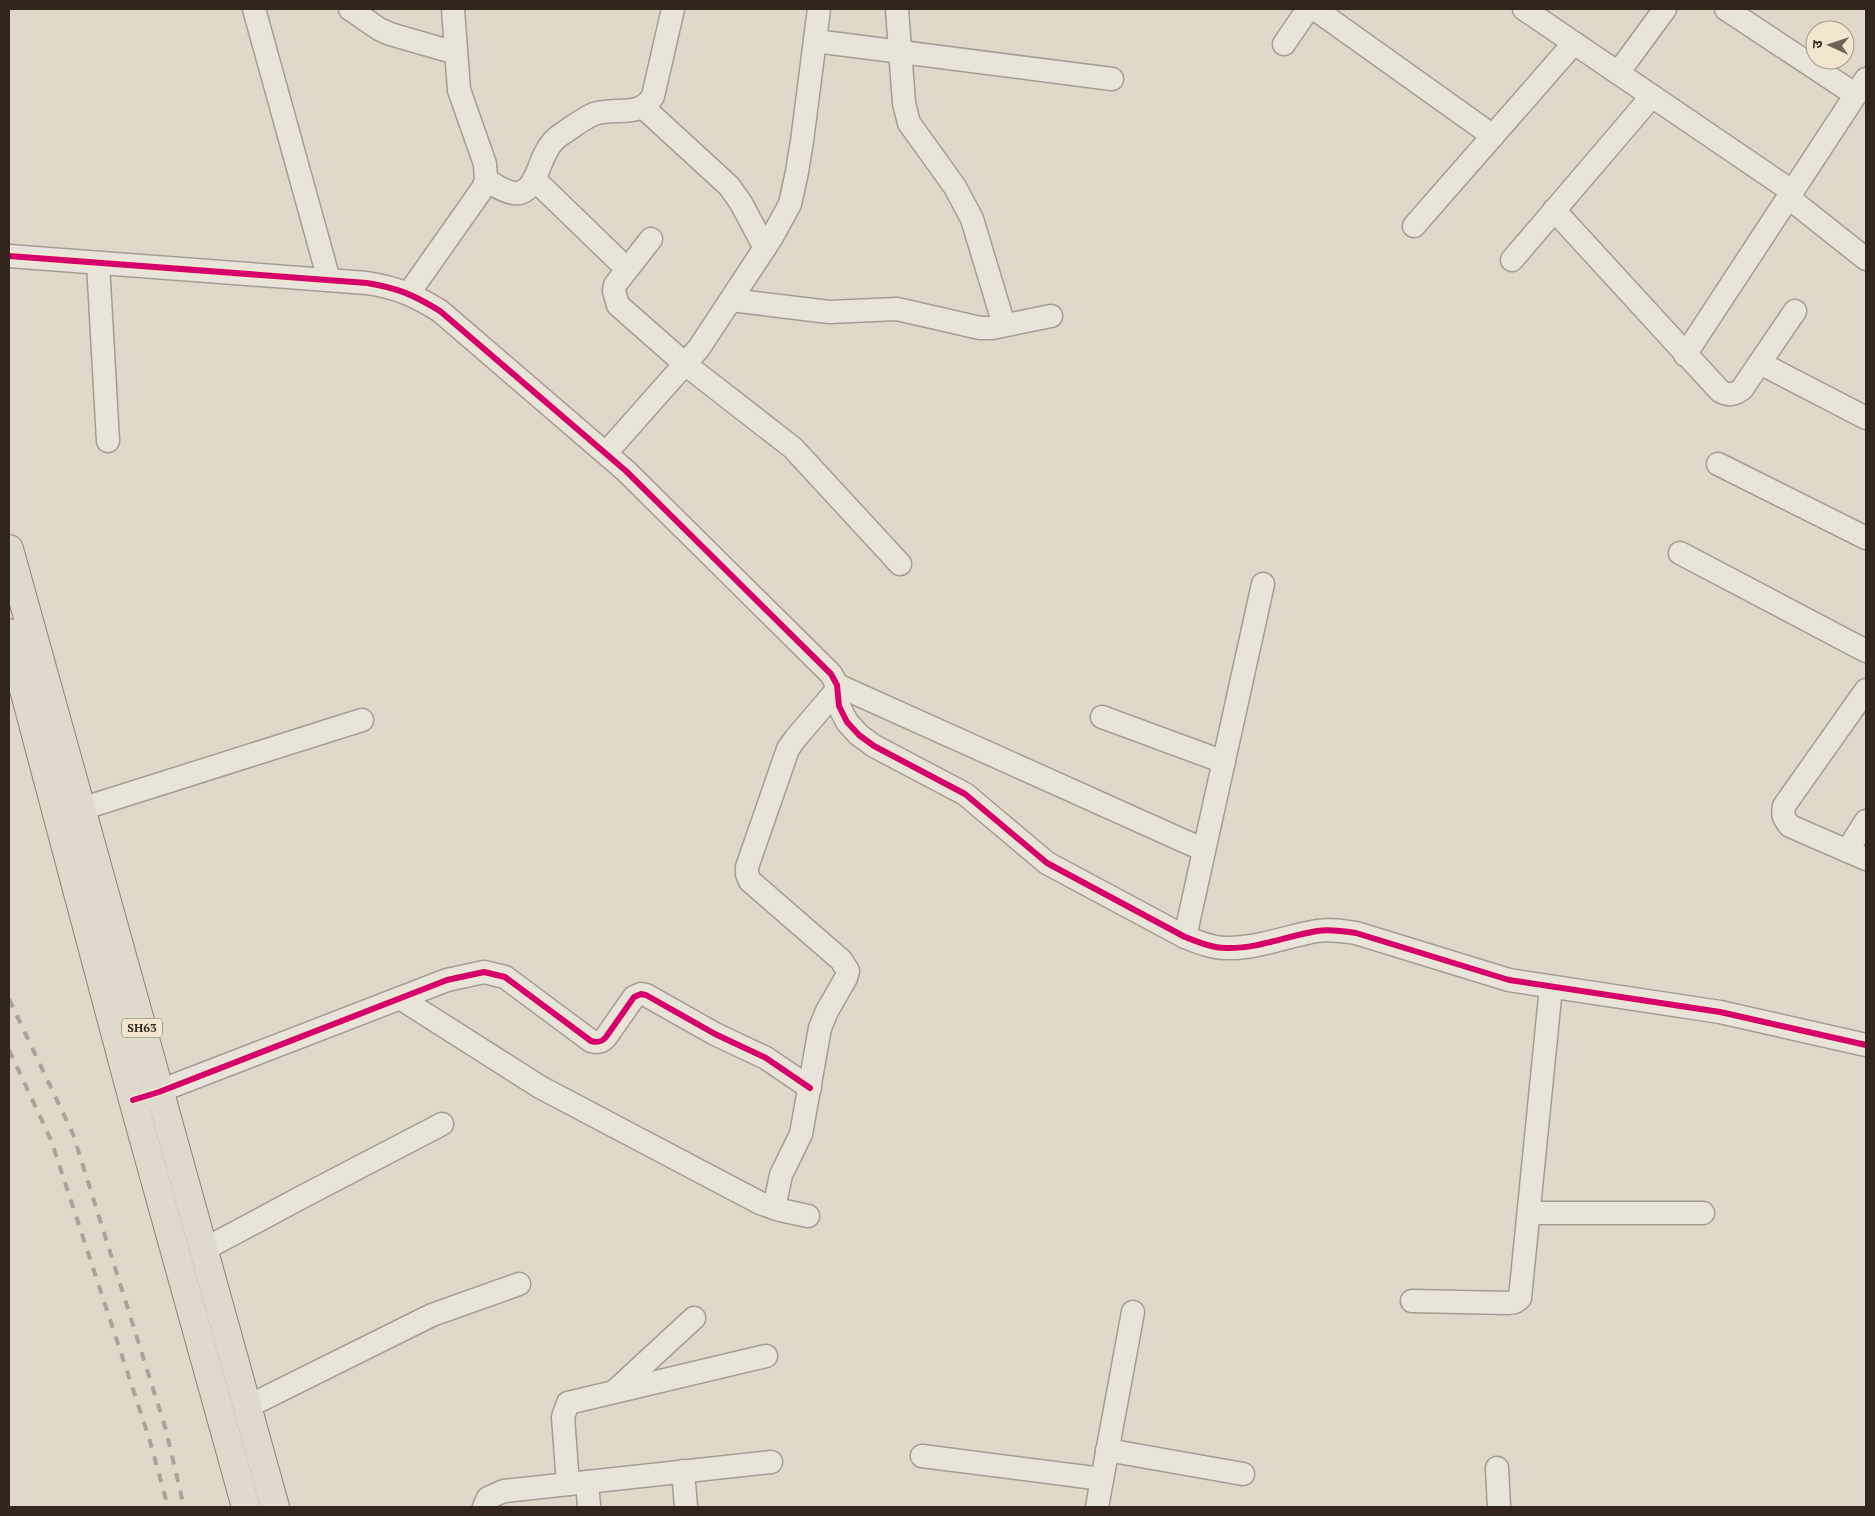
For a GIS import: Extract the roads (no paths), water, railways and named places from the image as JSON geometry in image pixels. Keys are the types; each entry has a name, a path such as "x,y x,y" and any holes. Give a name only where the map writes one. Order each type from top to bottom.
{"main road":[{"name":"SH63","path":"9,549 275,1507"},
{"name":"SH63","path":"9,633 133,1100 246,1507"}],"street":[{"path":"254,9 329,280"},
{"path":"350,9 379,29 390,34 456,53"},
{"path":"409,293 483,188 486,180 485,164 459,90 453,9"},
{"path":"486,180 516,194 528,188 545,153 563,133 593,115 603,112 644,108 653,96 673,9"},
{"path":"606,454 699,348 765,248 790,204 797,172 819,9"},
{"path":"897,9 904,103 909,123 955,187 968,211 1004,325"},
{"path":"1284,44 1308,9"},
{"path":"1315,9 1493,136"},
{"path":"1524,9 1618,72 1791,195 1866,259"},
{"path":"1618,72 1665,9"},
{"path":"1685,355 1791,195 1860,98 1726,9"},
{"path":"815,41 1112,79"},
{"path":"1414,226 1574,43"},
{"path":"1512,260 1652,96"},
{"path":"644,108 729,186 741,203 765,248"},
{"path":"534,179 627,269"},
{"path":"1554,210 1685,355 1720,391 1727,395 1735,394 1742,389 1795,311"},
{"path":"651,238 615,285 615,299 618,305 686,364 793,448 900,564"},
{"path":"9,256 367,283 393,287 409,293 440,311 626,471 831,674 839,706 847,722 859,735 874,746 965,794 1047,863 1185,937 1225,948 1246,947 1319,931 1346,931 1508,980 1720,1012 1866,1045"},
{"path":"98,263 108,441"},
{"path":"731,300 829,312 897,309 980,328 1051,316"},
{"path":"1760,362 1866,418"},
{"path":"1718,464 1866,538"},
{"path":"1680,552 1866,651"},
{"path":"1185,937 1262,584"},
{"path":"836,688 1204,850"},
{"path":"774,1208 781,1175 802,1134 820,1028 848,971 840,960 750,881 747,867 788,749 836,688"},
{"path":"1866,690 1784,806 1783,812 1784,820 1790,826 1857,855 1866,821"},
{"path":"1102,717 1224,762"},
{"path":"81,809 362,720"},
{"path":"133,1100 159,1092 460,976 484,972 505,977 591,1042 596,1043 606,1038 634,997 642,994 646,995 715,1034 766,1058 810,1088"},
{"path":"1412,1301 1515,1302 1520,1298 1551,987"},
{"path":"400,998 549,1093 760,1203 808,1216"},
{"path":"203,1250 302,1196 442,1124"},
{"path":"1529,1213 1704,1213"},
{"path":"247,1407 432,1315 518,1284"},
{"path":"1096,1507 1133,1312"},
{"path":"615,1391 694,1318"},
{"path":"590,1507 578,1483 563,1417 568,1403 766,1356"},
{"path":"1107,1450 1243,1474"},
{"path":"922,1456 1102,1478"},
{"path":"484,1507 488,1498 504,1491 771,1462"},
{"path":"1497,1468 1499,1507"},
{"path":"683,1471 686,1507"}],"railway":[{"path":"9,999 73,1134 166,1430 184,1507"},
{"path":"9,1050 51,1140 149,1438 168,1507"}]}
